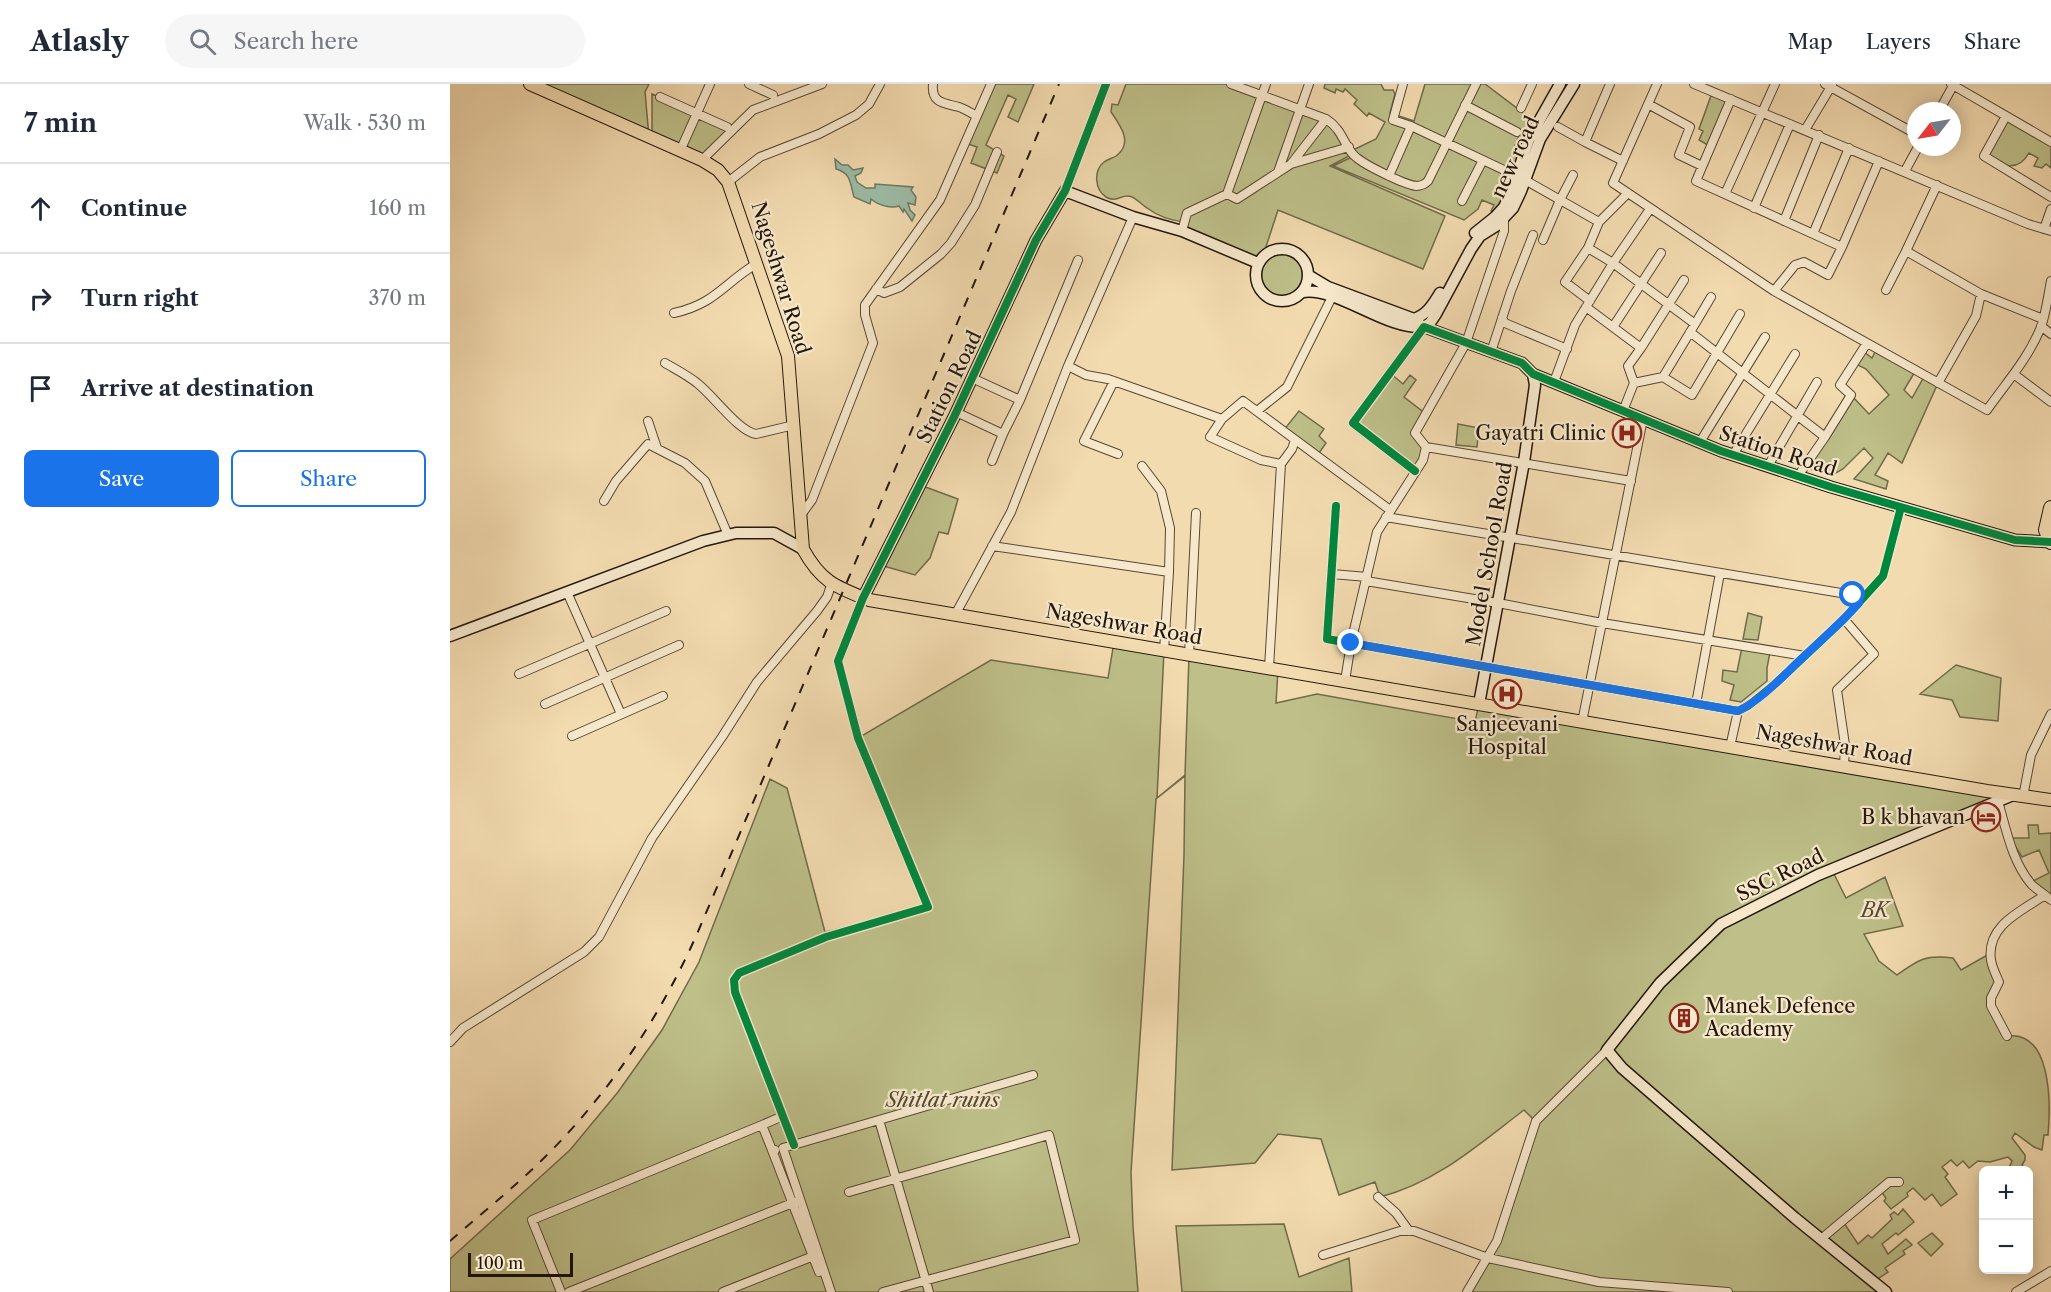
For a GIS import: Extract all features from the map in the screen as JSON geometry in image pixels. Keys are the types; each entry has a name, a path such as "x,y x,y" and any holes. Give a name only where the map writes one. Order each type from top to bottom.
{"highway":[{"path":"2051,508 2046,530 2051,542"}],"main road":[{"path":"530,84 702,160 718,170 729,182"},
{"name":"Nageshwar Road","path":"729,182 788,356 804,549 813,566 839,588 863,598 955,615 2051,800"}],"street":[{"path":"680,151 710,84"},
{"path":"749,84 773,95"},
{"path":"702,160 753,110 822,84"},
{"path":"729,182 760,157 819,134 856,115 869,104 880,84"},
{"path":"933,84 932,90 941,103 964,109 976,116"},
{"path":"801,515 812,500 873,343 865,315 866,305 940,200 991,84"},
{"path":"1106,84 1068,192 1133,217 1182,231 1257,263"},
{"path":"1231,84 1326,118 1339,129 1356,158 1389,176 1416,186 1424,185 1428,181 1476,84"},
{"path":"1182,231 1187,213 1227,194 1266,84"},
{"path":"1278,172 1309,84"},
{"path":"1402,84 1393,120 1447,142 1521,178 1599,222"},
{"path":"1521,108 1532,84"},
{"name":"new road","path":"1414,320 1423,316 1430,309 1466,244 1478,229 1513,208 1529,139 1560,84"},
{"name":"new road","path":"1521,178 1543,133 1574,84"},
{"path":"1585,142 1610,84"},
{"path":"1657,84 1613,183 1774,291 1987,410 2003,387 2015,375 2042,323 2051,281"},
{"path":"1694,84 2028,224 2048,230 2051,209"},
{"path":"1725,194 1775,84"},
{"path":"1943,102 1952,84 2051,142"},
{"path":"1805,130 1829,85 1907,129"},
{"path":"660,97 727,128"},
{"path":"1731,99 1696,181 1842,247"},
{"path":"1648,104 1690,127 1679,155 1702,166"},
{"path":"1466,105 1517,132"},
{"path":"2006,116 1984,156 2051,196"},
{"path":"1292,164 1326,118"},
{"path":"1755,208 1790,124"},
{"path":"1389,176 1411,126"},
{"path":"1558,127 1623,161"},
{"path":"1784,221 1819,135"},
{"path":"1227,194 1237,199 1292,164 1348,147"},
{"path":"1812,234 1849,148"},
{"path":"876,289 884,293 900,287 941,255 975,206 997,152"},
{"path":"1905,171 1913,156"},
{"path":"1462,201 1483,160"},
{"path":"1774,291 1795,264 1804,262 1828,275 1879,161"},
{"path":"1543,240 1573,175"},
{"path":"1886,290 1937,185"},
{"name":"Station Road","path":"863,598 956,412 1036,240 1068,192"},
{"path":"1628,193 1599,222 1588,248 1565,282 1613,327 1641,348"},
{"path":"1554,382 1575,325 1650,209"},
{"path":"1502,215 1504,231 1466,343 1415,433 1426,447 1630,481"},
{"name":"new road","path":"1424,327 1436,314 1480,236 1502,215"},
{"path":"955,615 1011,512 1068,366 1133,217"},
{"path":"1308,275 1328,287 1414,320 1424,327 1500,355 1502,318 1533,235"},
{"path":"1588,248 1613,263 1695,324"},
{"path":"1303,292 1308,275 1303,258 1288,249 1270,251 1257,263 1256,280 1259,288 1271,300 1288,301 1303,292 1311,291 1393,321 1424,327"},
{"path":"1906,251 1981,294 2042,323 2051,333"},
{"path":"1613,327 1660,253"},
{"path":"992,461 1078,260"},
{"path":"674,313 692,309 708,301 756,264"},
{"path":"1623,411 1634,383 1628,366 1683,280"},
{"path":"1938,382 1976,316 1981,294"},
{"path":"1257,411 1287,387 1332,297"},
{"path":"1663,377 1711,297"},
{"path":"1424,327 1421,322 1422,318 1430,309"},
{"path":"1634,383 1663,377 1692,395 1740,314"},
{"path":"1502,318 1505,322 1567,349"},
{"path":"1415,471 1353,423 1424,327"},
{"path":"1690,332 1825,437"},
{"path":"1700,442 1765,338"},
{"path":"1798,476 1851,395 1840,385 1867,343"},
{"path":"1733,455 1795,354"},
{"name":"Station Road","path":"1500,355 1521,363 1533,374 1733,455 2014,540 2051,542"},
{"path":"664,363 696,382 751,434 794,425"},
{"path":"1068,366 1086,375 1114,381 1222,419"},
{"name":"Model School Road","path":"1479,704 1524,462 1535,385 1533,374"},
{"path":"2015,375 2051,402"},
{"path":"972,378 1020,400"},
{"path":"1114,381 1084,441 1118,454"},
{"path":"1768,466 1817,382"},
{"path":"1281,464 1261,460 1210,437 1222,419 1243,401 1388,514 1511,538 1853,595 1859,603"},
{"path":"956,412 1003,434"},
{"path":"1582,722 1643,419"},
{"path":"648,421 657,448"},
{"path":"1269,668 1281,464 1295,440"},
{"path":"604,501 616,481 648,444 685,463 705,482 729,535"},
{"path":"1345,681 1351,643 1377,532 1423,460 1426,447"},
{"path":"1142,466 1161,491 1170,528 1164,651"},
{"path":"1336,506 1327,639 1738,711 1757,699 1805,656 1844,619 1883,576 1901,507"},
{"path":"1189,655 1196,513"},
{"path":"450,636 703,541 736,533 774,533 804,549"},
{"path":"992,546 1169,573"},
{"path":"1696,704 1720,573"},
{"path":"1332,574 1602,623 1805,656"},
{"path":"450,1042 463,1028 584,952 599,937 652,838 757,682 817,611 827,597 832,583"},
{"path":"567,592 621,714"},
{"path":"794,1145 735,992 734,980 739,973 825,938 928,907 858,738 838,661 863,598"},
{"path":"519,674 666,611"},
{"path":"1844,619 1874,654 1836,690 1845,745 1844,766"},
{"path":"545,704 679,645"},
{"path":"572,736 663,696"},
{"path":"1730,747 1738,711"},
{"path":"2018,796 2031,755 2051,714"},
{"name":"SSC Road","path":"1467,1292 1497,1240 1536,1121 1607,1050 1660,983 1721,924 1818,875 1998,801 2018,796"},
{"path":"1998,801 2010,844 2022,870 2033,886 2048,897 2013,915 2002,924 1994,938 1991,961 1999,982 1991,998 1991,1006 2007,1036"},
{"path":"1607,1050 1623,1068 1886,1292"},
{"path":"772,1150 1033,1075"},
{"path":"561,1292 532,1220 783,1116"},
{"path":"879,1120 929,1292"},
{"path":"762,1125 796,1201 829,1292"},
{"path":"849,1192 1049,1135 1075,1240 883,1292"},
{"path":"783,1148 796,1201"},
{"path":"1821,1239 1888,1182 1899,1182"},
{"path":"1378,1197 1396,1213 1409,1231"},
{"path":"569,1292 796,1201"},
{"path":"1323,1255 1372,1239 1409,1231 1488,1258 1599,1282 1728,1292"},
{"path":"723,1292 816,1255"},
{"path":"2016,1292 2051,1270"}],"green space":[{"path":"530,84 649,84 645,92 649,137"},
{"path":"988,84 1034,84 1018,122 1008,117 1016,99 1008,95 986,145 1004,156 997,173 971,163 977,147 965,143"},
{"path":"1126,84 1231,84 1326,119 1349,156 1330,166 1445,216 1423,269 1278,210 1263,256 1258,263 1182,231 1185,222 1160,216 1132,197 1110,199 1106,197 1100,190 1097,175 1100,166 1116,156 1124,145 1124,134 1111,112 1112,104 1118,105"},
{"path":"1325,84 1381,84 1384,90 1393,90 1395,94 1390,113 1414,121 1425,84 1485,84 1534,121 1529,133 1524,137 1519,135 1513,151 1523,156 1495,217 1491,211 1494,205 1482,200 1478,209 1464,220 1333,166 1352,157 1351,151 1376,139 1385,122 1369,113 1367,116 1354,104 1357,100 1345,89 1343,92 1336,89 1335,93 1324,88"},
{"path":"1712,93 1731,99 1711,147 1699,140 1703,131 1699,129"},
{"path":"652,94 731,129 702,160 652,138"},
{"path":"2006,116 2051,142 2051,168 2046,164 2042,168 2034,166 2038,158 2029,153 2024,160 2014,166 2003,165 1984,156"},
{"path":"1281,253 1296,260 1303,275 1296,290 1281,297 1266,290 1259,275 1266,260"},
{"path":"1876,350 1916,370 1904,390 1912,398 1925,375 1938,383 1902,463 1888,453 1875,475 1888,481 1886,489 1854,479 1873,458 1864,448 1843,469 1834,474 1804,468 1851,395 1869,414 1889,395 1866,369 1854,363 1863,351 1872,358"},
{"path":"1390,373 1403,384 1410,375 1416,380 1404,397 1426,414 1415,433 1426,447 1415,471 1353,423"},
{"path":"1299,411 1324,429 1319,436 1326,443 1317,456 1283,431"},
{"path":"1458,424 1479,428 1477,447 1456,445"},
{"path":"920,485 958,499 948,534 939,532 930,558 915,575 880,565"},
{"path":"1748,613 1762,617 1758,640 1743,639"},
{"path":"1114,642 1164,651 1157,798 1185,775 1189,655 1278,670 1276,703 1317,694 1475,722 1479,704 2013,795 1832,870 1846,898 1885,877 1903,926 1864,934 1879,961 1897,975 1923,959 1936,957 1953,958 1961,970 1991,953 1999,982 1991,998 2007,1036 2022,1037 2032,1044 2045,1070 2049,1121 2048,1135 2044,1135 2042,1150 2015,1133 2012,1138 2025,1155 2023,1166 2010,1166 2012,1161 2008,1157 1990,1162 1978,1161 1969,1168 1963,1161 1957,1166 1951,1160 1942,1167 1948,1174 1945,1177 1957,1194 1941,1206 1932,1194 1925,1200 1913,1188 1907,1193 1908,1196 1891,1209 1884,1201 1886,1198 1880,1190 1844,1223 1858,1244 1868,1235 1872,1238 1892,1219 1890,1215 1894,1212 1898,1215 1903,1209 1914,1222 1882,1244 1888,1254 1906,1239 1912,1245 1903,1251 1905,1254 1885,1268 1888,1272 1873,1282 1885,1292 1467,1292 1488,1258 1535,1121 1524,1110 1473,1149 1438,1172 1400,1191 1380,1197 1375,1182 1339,1195 1321,1139 1278,1134 1255,1163 1172,1170 1185,776 1156,799 1131,1172 1138,1292 450,1292 450,1259 570,1150 618,1092 662,1030 699,962 770,779 787,788 825,932 928,907 858,738 991,660 1108,678","holes":["1670,972 1615,1038 1655,981"]},
{"path":"1742,647 1770,652 1767,681 1741,702 1730,700 1734,685 1722,681 1723,670 1737,672"},
{"path":"1956,665 2001,678 1998,721 1960,717 1952,700 1920,694"},
{"path":"2028,825 2038,825 2039,834 2051,833 2051,895 2033,881 2049,873 2039,850 2022,857 2010,838 2029,838"},
{"path":"1284,1224 1299,1277 1349,1258 1352,1292 1182,1292 1176,1226"},
{"path":"1932,1233 1943,1244 1931,1256 1918,1243"}],"shaded area":[{"path":"835,159 853,170 863,168 861,173 855,176 857,182 866,188 875,188 875,184 913,187 911,190 916,197 915,205 908,203 915,215 912,221 904,209 903,212 899,206 885,206 871,199 870,204 854,197 847,176 836,169"}],"railway":[{"path":"450,1241 546,1156 591,1106 632,1052 683,965 1059,84"}],"cycle path":[{"path":"794,1145 735,992 734,980 739,973 826,937 928,907 858,738 838,661 863,598 954,417 1036,240 1065,191 1106,84"},
{"path":"1415,471 1353,423 1424,327 1522,363 1533,374 1721,451 1831,487 2015,540 2051,542"},
{"path":"1336,506 1327,639 1738,711 1748,706 1775,684 1844,619 1883,576 1901,507"}],"place":[{"name":"Gayatri Clinic","path":"1627,433"},
{"name":"Sanjeevani Hospital","path":"1507,694"},
{"name":"B k bhavan","path":"1986,817"},
{"name":"Manek Defence Academy","path":"1684,1018"}],"route":[{"path":"1351,643 1738,711 1748,706 1775,684 1844,619 1859,603 1853,595"}],"park label":[{"name":"BK","path":"1875,910"},
{"name":"Shitlat ruins","path":"943,1100"}]}
